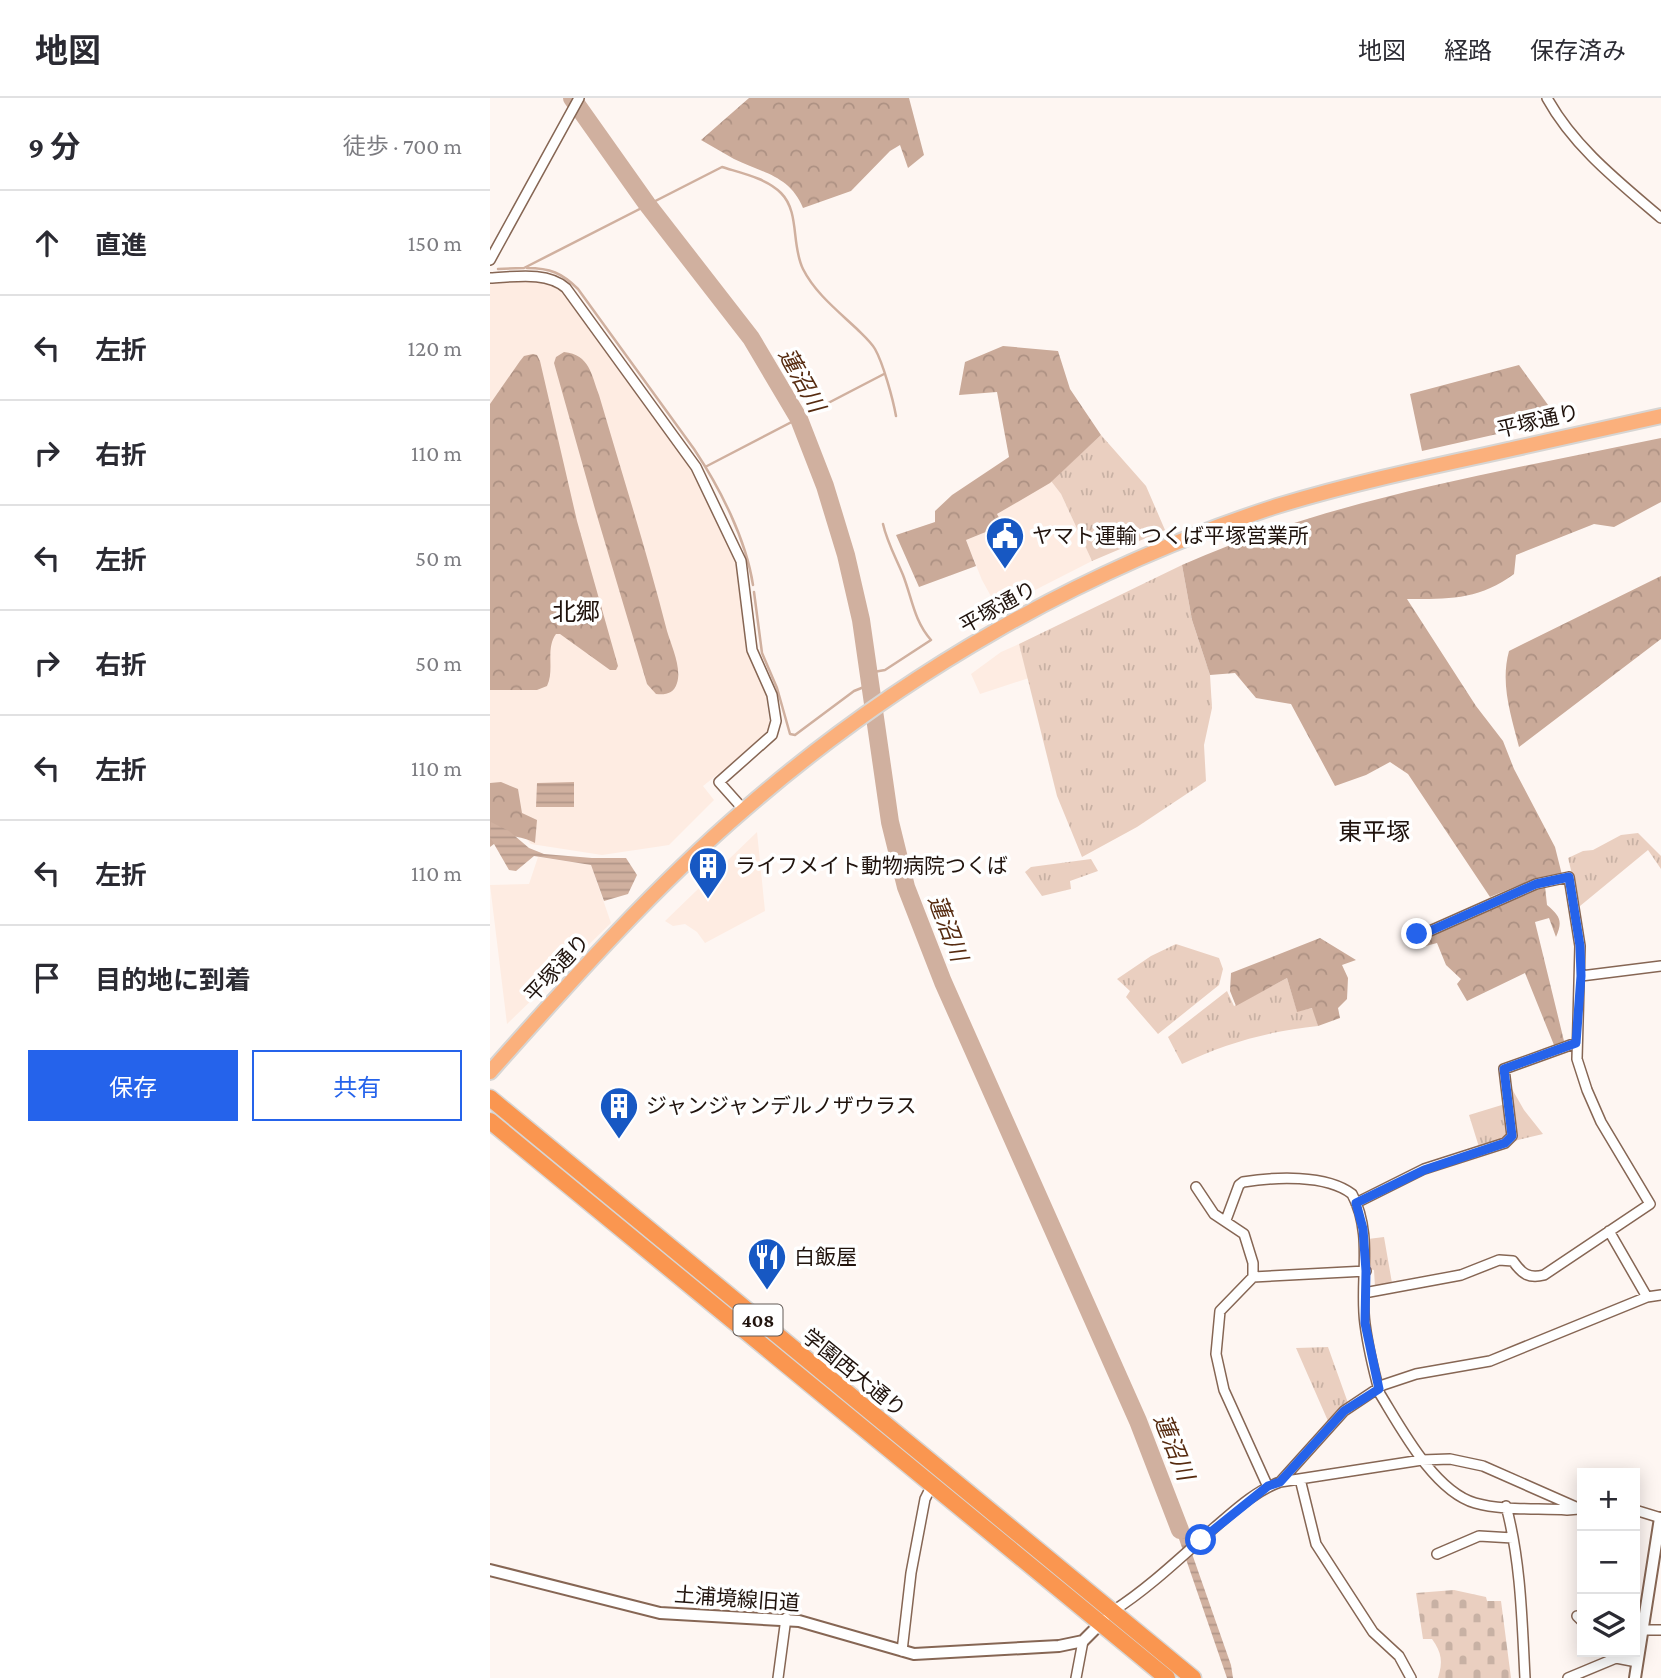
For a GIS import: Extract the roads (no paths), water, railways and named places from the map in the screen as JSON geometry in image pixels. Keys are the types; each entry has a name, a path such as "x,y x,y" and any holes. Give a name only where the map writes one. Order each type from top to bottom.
{"highway":[{"name":"学園西大通り","path":"490,1098 1193,1678"},
{"name":"学園西大通り","path":"490,1121 1167,1678"}],"main road":[{"name":"平塚通り","path":"490,1072 674,874 744,810 866,714 948,659 1062,596 1120,568 1224,525 1337,488 1661,416"}],"street":[{"path":"490,260 579,98"},
{"path":"1547,98 1557,116 1594,159 1661,218"},
{"path":"490,271 490,278 535,277 550,279 566,288 696,467 736,548 744,576 752,650 772,695 776,721 772,735 719,782 744,810"},
{"path":"1364,1293 1461,1275 1499,1260 1513,1261 1527,1276 1544,1275 1648,1207 1650,1201 1595,1110 1577,1059 1580,946 1569,877 1536,884 1423,934 1417,934"},
{"path":"1581,976 1661,967"},
{"path":"1356,1203 1424,1170 1505,1143 1512,1136 1504,1069 1576,1043"},
{"path":"1226,1220 1243,1181 1293,1178 1336,1185 1352,1194 1363,1229 1366,1271 1365,1323 1379,1389 1422,1460 1463,1497 1476,1503 1577,1509"},
{"path":"1196,1187 1214,1214 1244,1234 1253,1262 1253,1277"},
{"path":"1609,1231 1647,1297"},
{"path":"1268,1486 1224,1390 1216,1354 1220,1311 1253,1277 1366,1271"},
{"path":"1280,1482 1344,1411 1379,1389 1416,1374 1490,1361 1647,1297 1661,1295"},
{"path":"1076,1678 1083,1641 1100,1623 1133,1599 1268,1486 1422,1460 1450,1459 1483,1466 1577,1508"},
{"path":"1300,1479 1316,1544 1373,1632 1399,1656 1411,1678"},
{"path":"902,1651 911,1573 927,1492 932,1485"},
{"path":"1506,1506 1513,1538 1521,1605 1525,1678"},
{"path":"1635,1678 1661,1517 1640,1511"},
{"path":"1437,1554 1479,1536 1513,1538"},
{"name":"土浦境線旧道","path":"490,1570 660,1613 786,1618 902,1651 926,1654 1059,1646 1083,1641"},
{"path":"778,1678 786,1618"},
{"path":"1642,1630 1661,1630"},
{"path":"1568,1678 1614,1657"},
{"path":"1623,1657 1637,1662"}],"waterway":[{"name":"蓮沼川","path":"572,98 647,204 751,338 799,419 825,486 846,555 861,620 890,822 906,887 943,982 1138,1421 1180,1530"},
{"path":"498,269 524,268 722,167 753,177 768,183 787,201 803,269 820,294 875,349 896,416"},
{"path":"527,268 555,272 578,289 694,449 731,514 750,568 753,585"},
{"name":"蓮沼川","path":"707,466 884,374"},
{"path":"868,673 885,670 931,640 917,617 883,524"},
{"path":"754,592 762,653 777,688 790,734 795,735 854,691 869,685"}],"place":[{"name":"ヤマト運輸 つくば平塚営業所","path":"1005,570"},
{"name":"ライフメイト動物病院つくば","path":"708,900"},
{"name":"ジャンジャンデルノザウラス","path":"619,1140"},
{"name":"白飯屋","path":"767,1291"}],"district":[{"name":"北郷","path":"576,611"},
{"name":"東平塚","path":"1374,831"}]}
